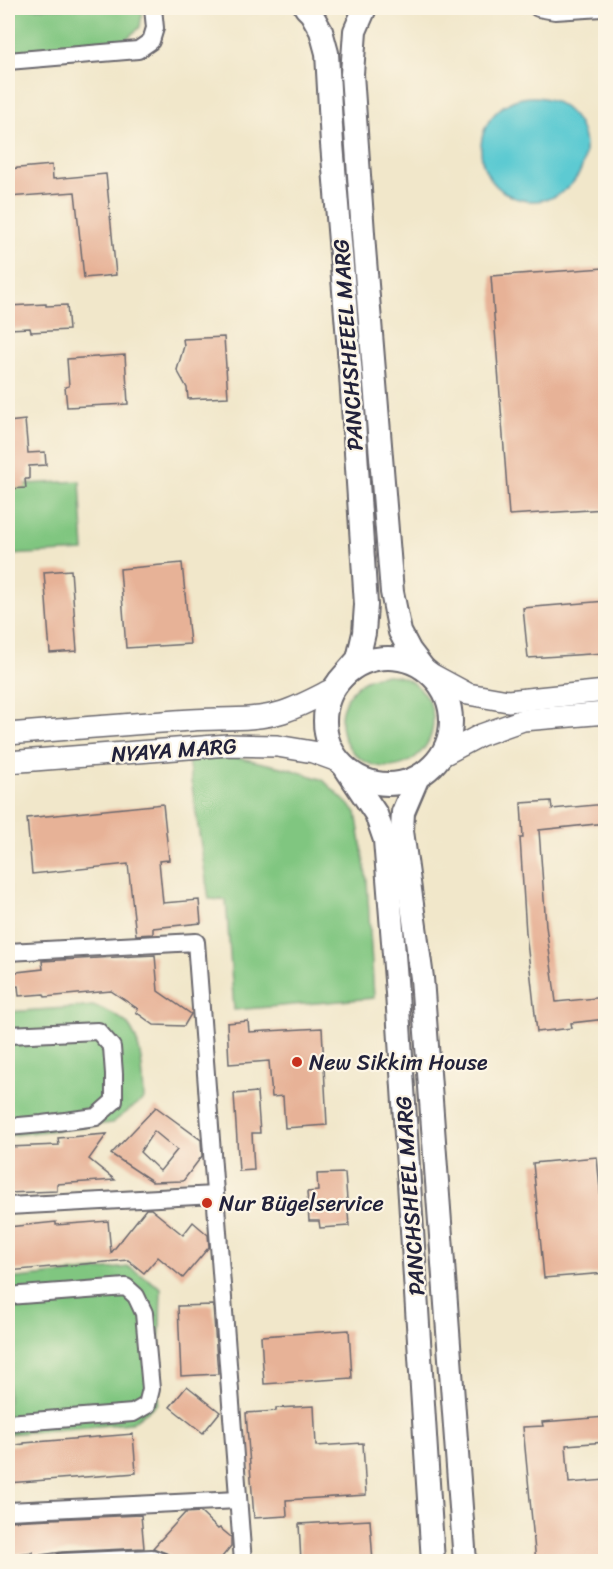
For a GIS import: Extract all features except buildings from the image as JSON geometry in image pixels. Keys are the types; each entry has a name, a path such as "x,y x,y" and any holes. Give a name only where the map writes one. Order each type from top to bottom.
{"main road":[{"name":"PANCHSHEEEL MARG","path":"306,8 321,31 327,53 366,598 364,633 358,658 336,685"},
{"path":"365,8 355,31 352,74 392,592 400,632 410,651 445,691 452,712 451,734 443,755 431,769 417,779 393,785 368,782 342,765 329,744 325,726 326,706 336,685 353,668 369,660 388,657 406,660 427,671"},
{"name":"PANCHSHEEL MARG","path":"342,765 376,814 385,840 433,1562"},
{"name":"PANCHSHEEL MARG","path":"417,779 403,813 402,831 422,978 465,1562"}],"street":[{"path":"8,61 138,50 151,41 155,28 153,8"},
{"path":"538,8 555,11 602,8"},
{"path":"427,671 468,694 508,701 606,691"},
{"name":"NYAYA MARG","path":"8,734 257,717 282,712 309,701 336,685"},
{"path":"443,755 481,735 523,720 606,713"},
{"name":"NYAYA MARG","path":"8,762 228,745 277,746 313,752 342,765"},
{"path":"8,952 196,942 243,1562"},
{"path":"8,1035 98,1030 112,1047 114,1074 114,1101 96,1116 8,1127"},
{"path":"8,1206 215,1195"},
{"path":"8,1296 126,1287 136,1296 144,1313 151,1389 147,1405 133,1413 8,1423"},
{"path":"8,1510 238,1500"},
{"path":"62,1562 152,1558 162,1562"}],"green space":[{"path":"8,8 143,8 140,27 127,38 110,46 8,54"},
{"path":"80,481 84,551 8,555 8,485"},
{"path":"378,675 396,675 413,682 426,695 433,712 433,730 426,747 413,760 396,767 378,767 361,760 348,747 341,730 341,712 348,695 361,682"},
{"path":"236,757 290,769 323,780 356,812 367,881 374,998 234,1010 226,900 209,899 188,760"},
{"path":"95,1006 121,1019 134,1034 140,1056 144,1099 112,1123 8,1136 8,1012"},
{"path":"129,1267 161,1288 158,1403 131,1423 8,1434 8,1279"}],"water":[{"path":"533,97 553,101 570,112 581,129 585,149 581,169 570,186 553,197 533,201 513,197 496,186 485,169 481,149 485,129 496,112 513,101"}],"place":[{"name":"New Sikkim House","path":"297,1062"},
{"name":"Nur Bügelservice","path":"207,1203"}]}
